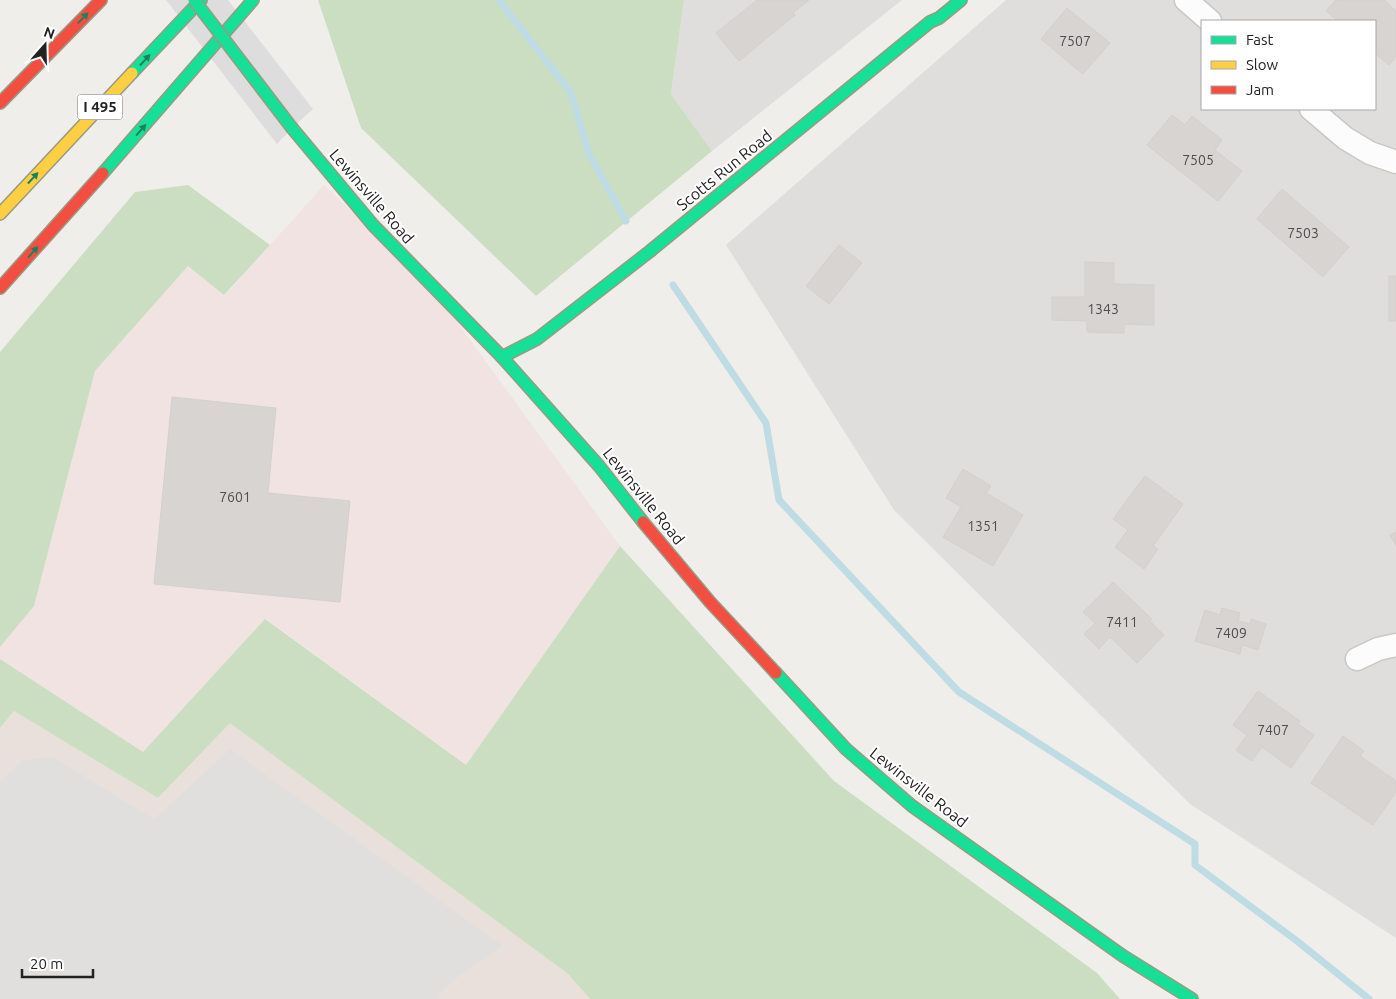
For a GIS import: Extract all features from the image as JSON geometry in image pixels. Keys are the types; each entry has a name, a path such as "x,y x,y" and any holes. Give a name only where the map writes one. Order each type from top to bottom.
{"main road":[{"path":"0,103 100,0"},
{"name":"Lewinsville Road","path":"194,0 292,128 373,225 502,357 599,466 710,602 846,749 912,806 1123,956 1192,999"},
{"name":"I 495","path":"0,214 201,0"},
{"path":"0,288 254,0"},
{"name":"Scotts Run Road","path":"502,357 545,333 649,252 930,22 961,0"},
{"name":"Lewinsville Road","path":"1123,956 1157,992"}],"street":[{"path":"1186,0 1209,20"},
{"path":"1312,110 1345,138 1370,153 1396,162"},
{"path":"1358,659 1378,649 1396,645"}],"shaded area":[{"path":"684,0 902,0 712,151 671,94"},
{"path":"1006,0 1396,0 1396,938 1190,804 894,510 726,245"},
{"path":"324,185 436,293 620,546 466,765 266,619 143,752 0,659 0,647 34,606 95,371 188,266 225,295"},
{"path":"14,711 158,798 230,722 568,974 590,999 0,999 0,728"},
{"path":"230,749 503,946 459,976 438,995 441,999 0,999 0,781 23,760 53,757 154,819"}],"green space":[{"path":"318,0 684,0 671,94 712,151 536,296 361,128"},
{"path":"188,185 270,245 224,295 188,266 95,371 34,606 0,647 0,352 135,192"},
{"path":"620,546 834,781 1097,973 1120,999 590,999 568,974 230,723 158,798 14,711 0,728 0,659 143,752 265,619 466,765"}],"pier":[{"path":"166,0 228,0 313,109 277,144"}],"building":[{"path":"757,0 809,0 793,13 795,15 739,61 716,33"},
{"path":"1336,0 1384,0 1396,11 1396,56 1389,65 1376,54 1376,20 1337,20 1326,11"},
{"path":"1067,8 1110,43 1083,74 1041,39"},
{"path":"1172,115 1185,125 1192,116 1222,140 1215,150 1242,171 1218,201 1147,145"},
{"path":"1282,189 1349,247 1323,277 1257,219"},
{"path":"839,245 862,263 829,304 806,286"},
{"path":"1085,262 1114,263 1114,284 1154,285 1154,325 1124,324 1124,333 1087,332 1087,321 1052,320 1052,297 1085,297"},
{"path":"1389,276 1396,276 1396,321 1389,321"},
{"path":"172,397 276,408 268,493 350,501 340,602 154,584"},
{"path":"963,469 991,486 986,493 1023,515 993,566 943,537 961,507 946,498"},
{"path":"1145,476 1183,504 1153,546 1158,549 1144,569 1115,547 1128,530 1113,519"},
{"path":"1396,532 1396,546 1390,535"},
{"path":"1113,582 1152,619 1150,621 1164,635 1137,663 1110,637 1099,649 1084,634 1095,623 1083,612"},
{"path":"1222,608 1240,613 1238,621 1250,624 1251,619 1266,624 1258,650 1242,645 1240,654 1195,641 1205,610 1220,615"},
{"path":"1258,691 1300,721 1298,724 1314,735 1291,768 1262,747 1252,761 1236,750 1247,735 1233,725"},
{"path":"1343,736 1364,751 1360,756 1396,781 1396,792 1373,825 1311,783"}],"waterway":[{"path":"499,0 571,93 589,154 626,221"},
{"path":"673,285 766,423 779,500 959,692 1195,844 1195,865 1297,941 1369,999"}],"traffic: fast":[{"path":"194,0 292,128"},
{"path":"132,73 201,0"},
{"path":"103,173 253,0"},
{"path":"502,357 537,339 649,252 930,22 939,18 961,0"},
{"path":"292,128 373,225 502,357 599,466 643,522"},
{"path":"776,673 846,749 912,806 1123,956 1192,999"}],"traffic: slow":[{"path":"0,214 132,73"}],"traffic: jam":[{"path":"0,103 101,0"},
{"path":"0,288 103,173"},
{"path":"643,522 710,602 776,673"}]}
